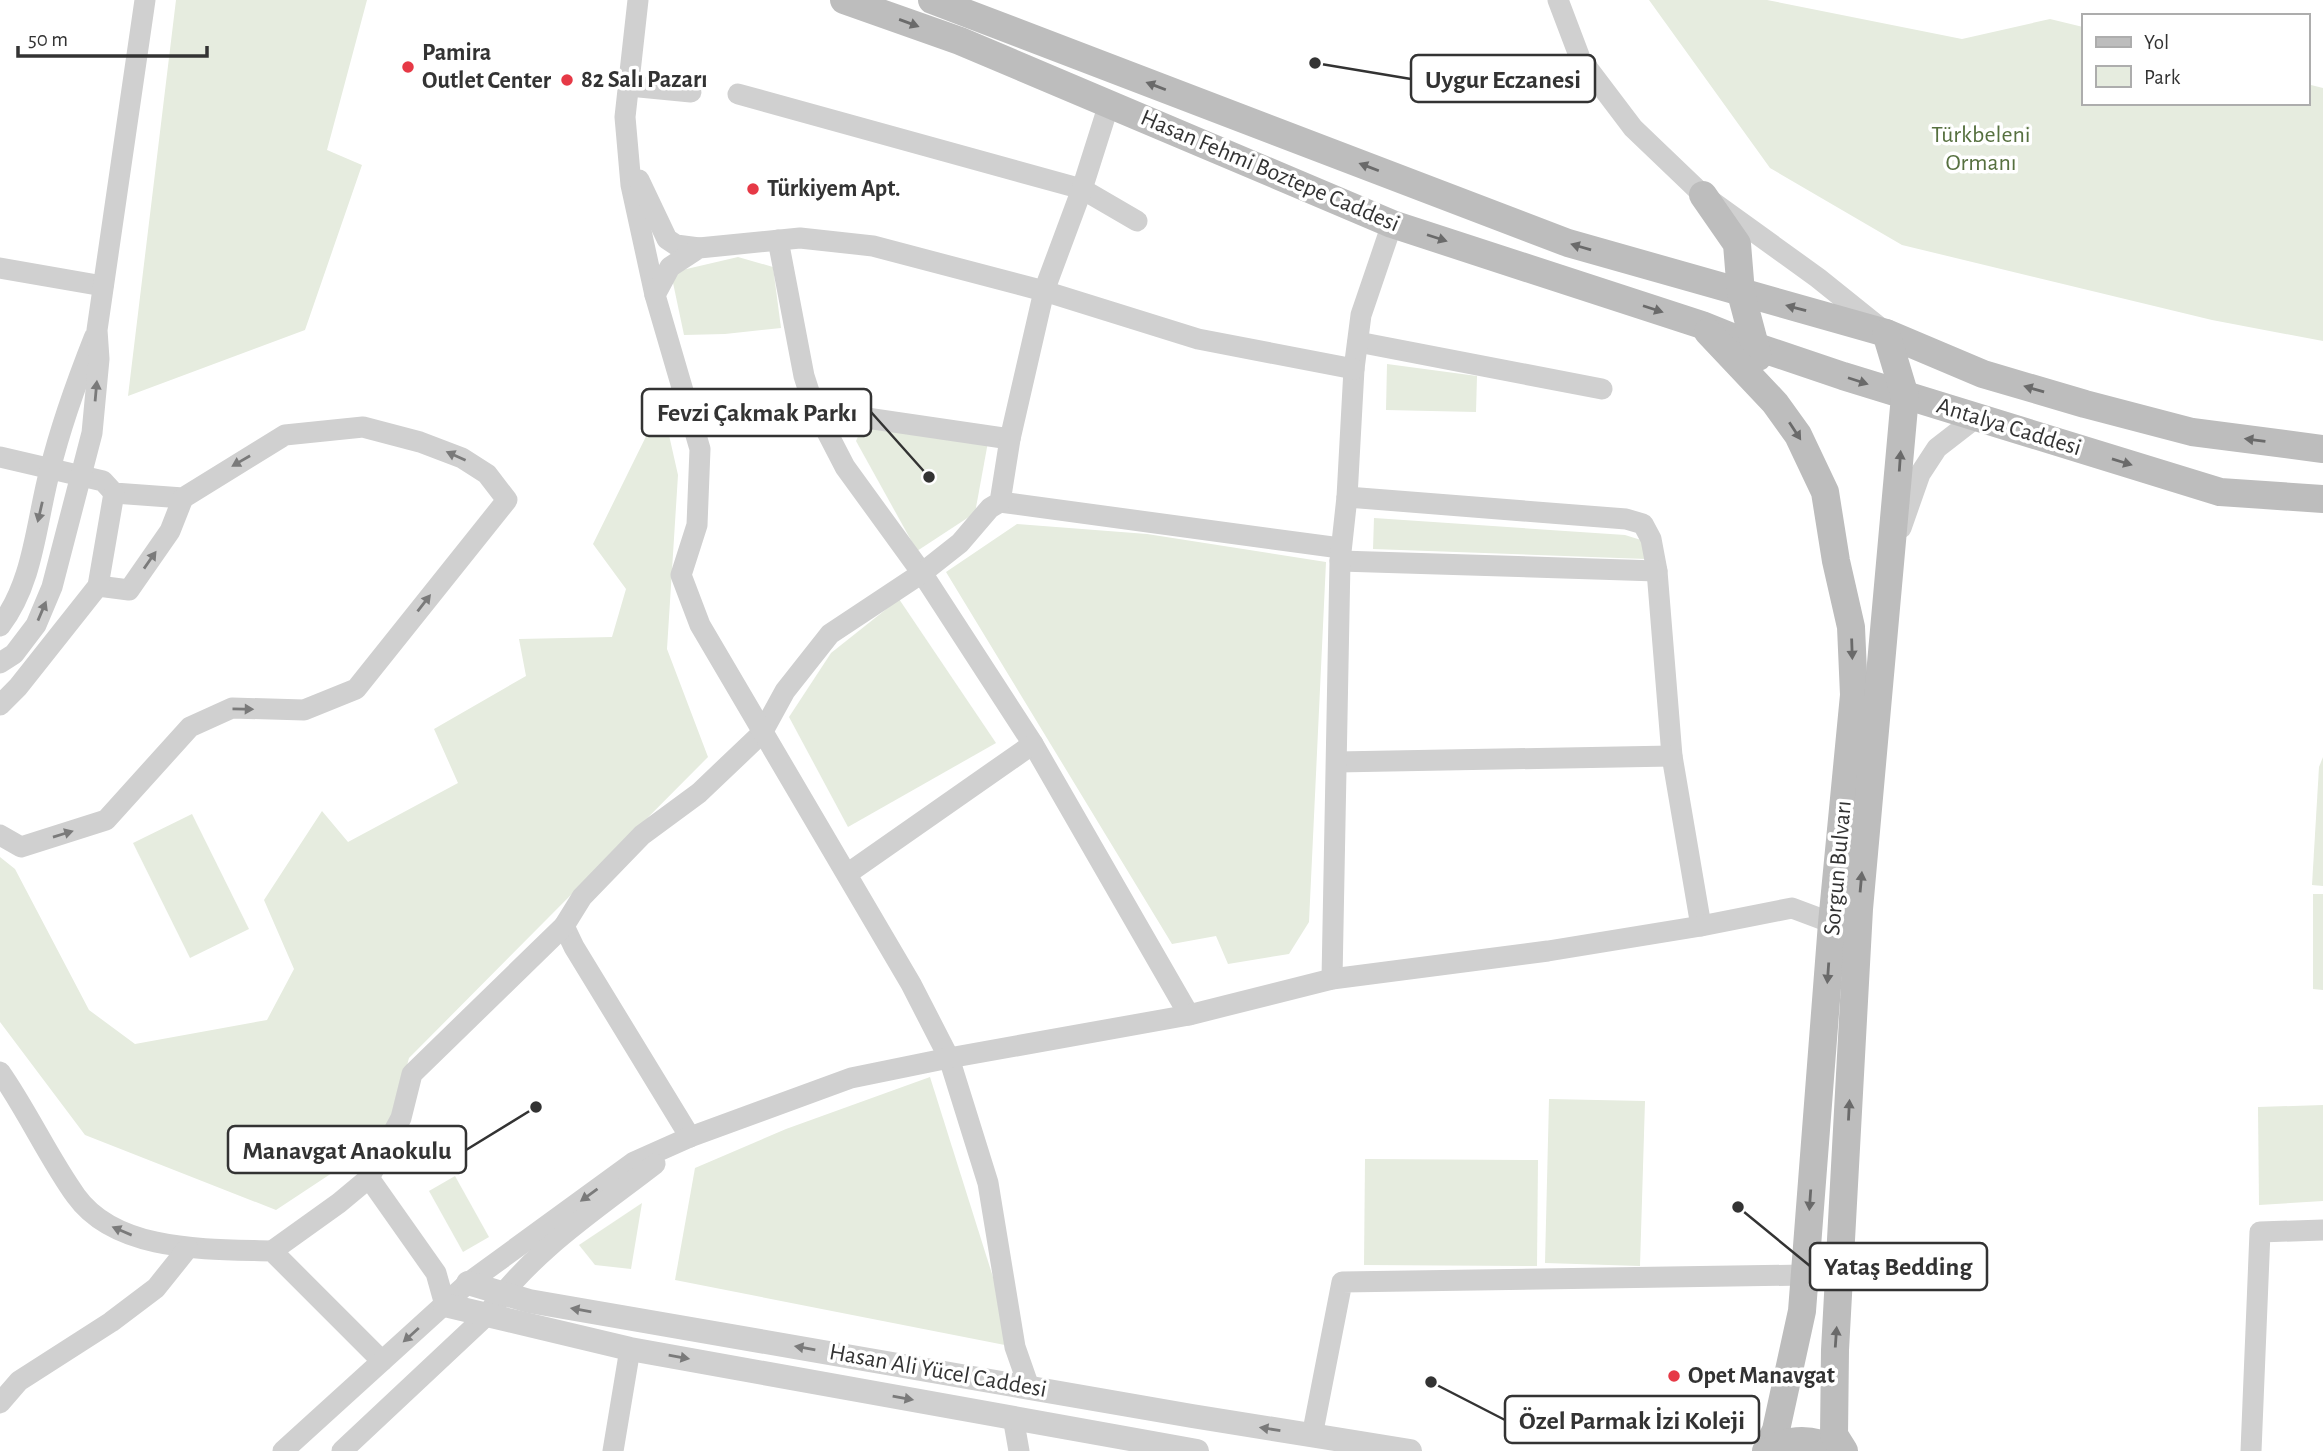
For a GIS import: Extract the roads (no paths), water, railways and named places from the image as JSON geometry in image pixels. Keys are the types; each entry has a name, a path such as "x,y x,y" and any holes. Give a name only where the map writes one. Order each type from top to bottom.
{"main road":[{"name":"Hasan Fehmi Boztepe Caddesi","path":"844,0 960,41 1392,223 1702,325"},
{"name":"Hasan Fehmi Boztepe Caddesi","path":"932,0 1568,243 1741,293"},
{"path":"1703,195 1737,244 1741,293 1754,346 1775,403"},
{"name":"Antalya Caddesi","path":"1741,293 1886,333 1983,373 2192,432 2323,449"},
{"name":"Antalya Caddesi","path":"1702,325 1754,346 1905,396 2220,492 2323,499"},
{"name":"Sorgun Bulvarı","path":"1702,325 1775,403 1798,435 1825,492 1836,561 1851,627 1854,695 1832,923 1801,1311 1776,1430 1768,1451"},
{"path":"1886,333 1905,396"},
{"name":"Sorgun Bulvarı","path":"1841,1451 1833,1435 1835,1350 1859,909 1905,396"},
{"path":"1768,1451 1781,1444 1800,1440 1820,1442 1841,1451"}],"street":[{"path":"0,663 14,654 36,625 52,587 92,433 99,359 97,330 145,0"},
{"path":"638,0 625,117 631,185 655,295 700,449 697,526 681,575 700,625 911,984 948,1058 988,1183 1015,1347 1029,1387"},
{"path":"1558,0 1580,58 1633,128 1703,195 1818,278 1886,333"},
{"path":"629,86 691,92"},
{"path":"738,94 1083,189 1137,220"},
{"path":"1000,502 1010,439 1044,290 1083,189 1109,104"},
{"path":"629,159 667,240 676,245 699,248 800,238 873,246 1044,290 1198,339 1354,369"},
{"path":"1332,979 1340,554 1347,497 1354,369 1361,316 1392,223"},
{"path":"778,240 804,376 814,407 845,467 922,573 1033,744 1189,1015"},
{"path":"655,295 670,267 699,248"},
{"path":"0,268 103,286"},
{"path":"0,626 14,604 27,572 50,469 74,391 97,330"},
{"path":"1358,342 1602,389"},
{"path":"814,407 853,416 1010,439"},
{"name":"Sorgun Bulvarı","path":"1892,554 1920,474 1937,447 1977,417"},
{"path":"0,457 103,481 114,493 183,498 285,435 363,427 420,442 462,458 487,474 507,500 356,689 304,710 232,708 190,727 106,820 21,846 0,835"},
{"path":"0,705 18,687 98,586 114,493"},
{"path":"1347,497 1626,519 1643,524 1651,539 1657,571 1672,757 1701,926"},
{"path":"98,586 129,590 170,531 183,498"},
{"path":"0,1073 78,1198 105,1223 134,1236 188,1248 272,1251 369,1178 401,1118 412,1074 564,926 582,897 642,835 699,793 762,733 785,691 830,634 922,573 960,543 990,508 1000,502 1340,554 1657,571"},
{"path":"847,874 1033,744"},
{"path":"1337,762 1672,757"},
{"path":"283,1451 468,1283 634,1163 690,1137 851,1077 1189,1015 1332,979 1548,951 1792,908 1832,923"},
{"path":"564,926 690,1137"},
{"path":"342,1451 487,1315 502,1293 556,1241 690,1137"},
{"path":"369,1178 436,1273 445,1305"},
{"path":"2251,1451 2260,1232 2323,1230"},
{"path":"0,1403 19,1381 111,1322 156,1288 188,1248"},
{"path":"272,1251 382,1361"},
{"path":"436,1273 468,1283"},
{"path":"1312,1436 1342,1282 1804,1275"},
{"name":"Hasan Ali Yücel Caddesi","path":"468,1283 542,1303 1410,1451"},
{"name":"Hasan Ali Yücel Caddesi","path":"445,1305 630,1349 1197,1451"},
{"path":"613,1451 630,1349"},
{"path":"1013,1417 1019,1451"}],"place":[{"name":"Uygur Eczanesi","path":"1315,63"},
{"name":"Pamira Outlet Center","path":"408,67"},
{"name":"82 Salı Pazarı","path":"567,80"},
{"name":"Türkiyem Apt.","path":"753,189"},
{"name":"Fevzi Çakmak Parkı","path":"929,477"},
{"name":"Manavgat Anaokulu","path":"536,1107"},
{"name":"Yataş Bedding","path":"1738,1207"},
{"name":"Opet Manavgat","path":"1674,1376"},
{"name":"Özel Parmak İzi Koleji","path":"1431,1382"}],"park label":[{"name":"Türkbeleni Ormanı","path":"1981,149"}]}
